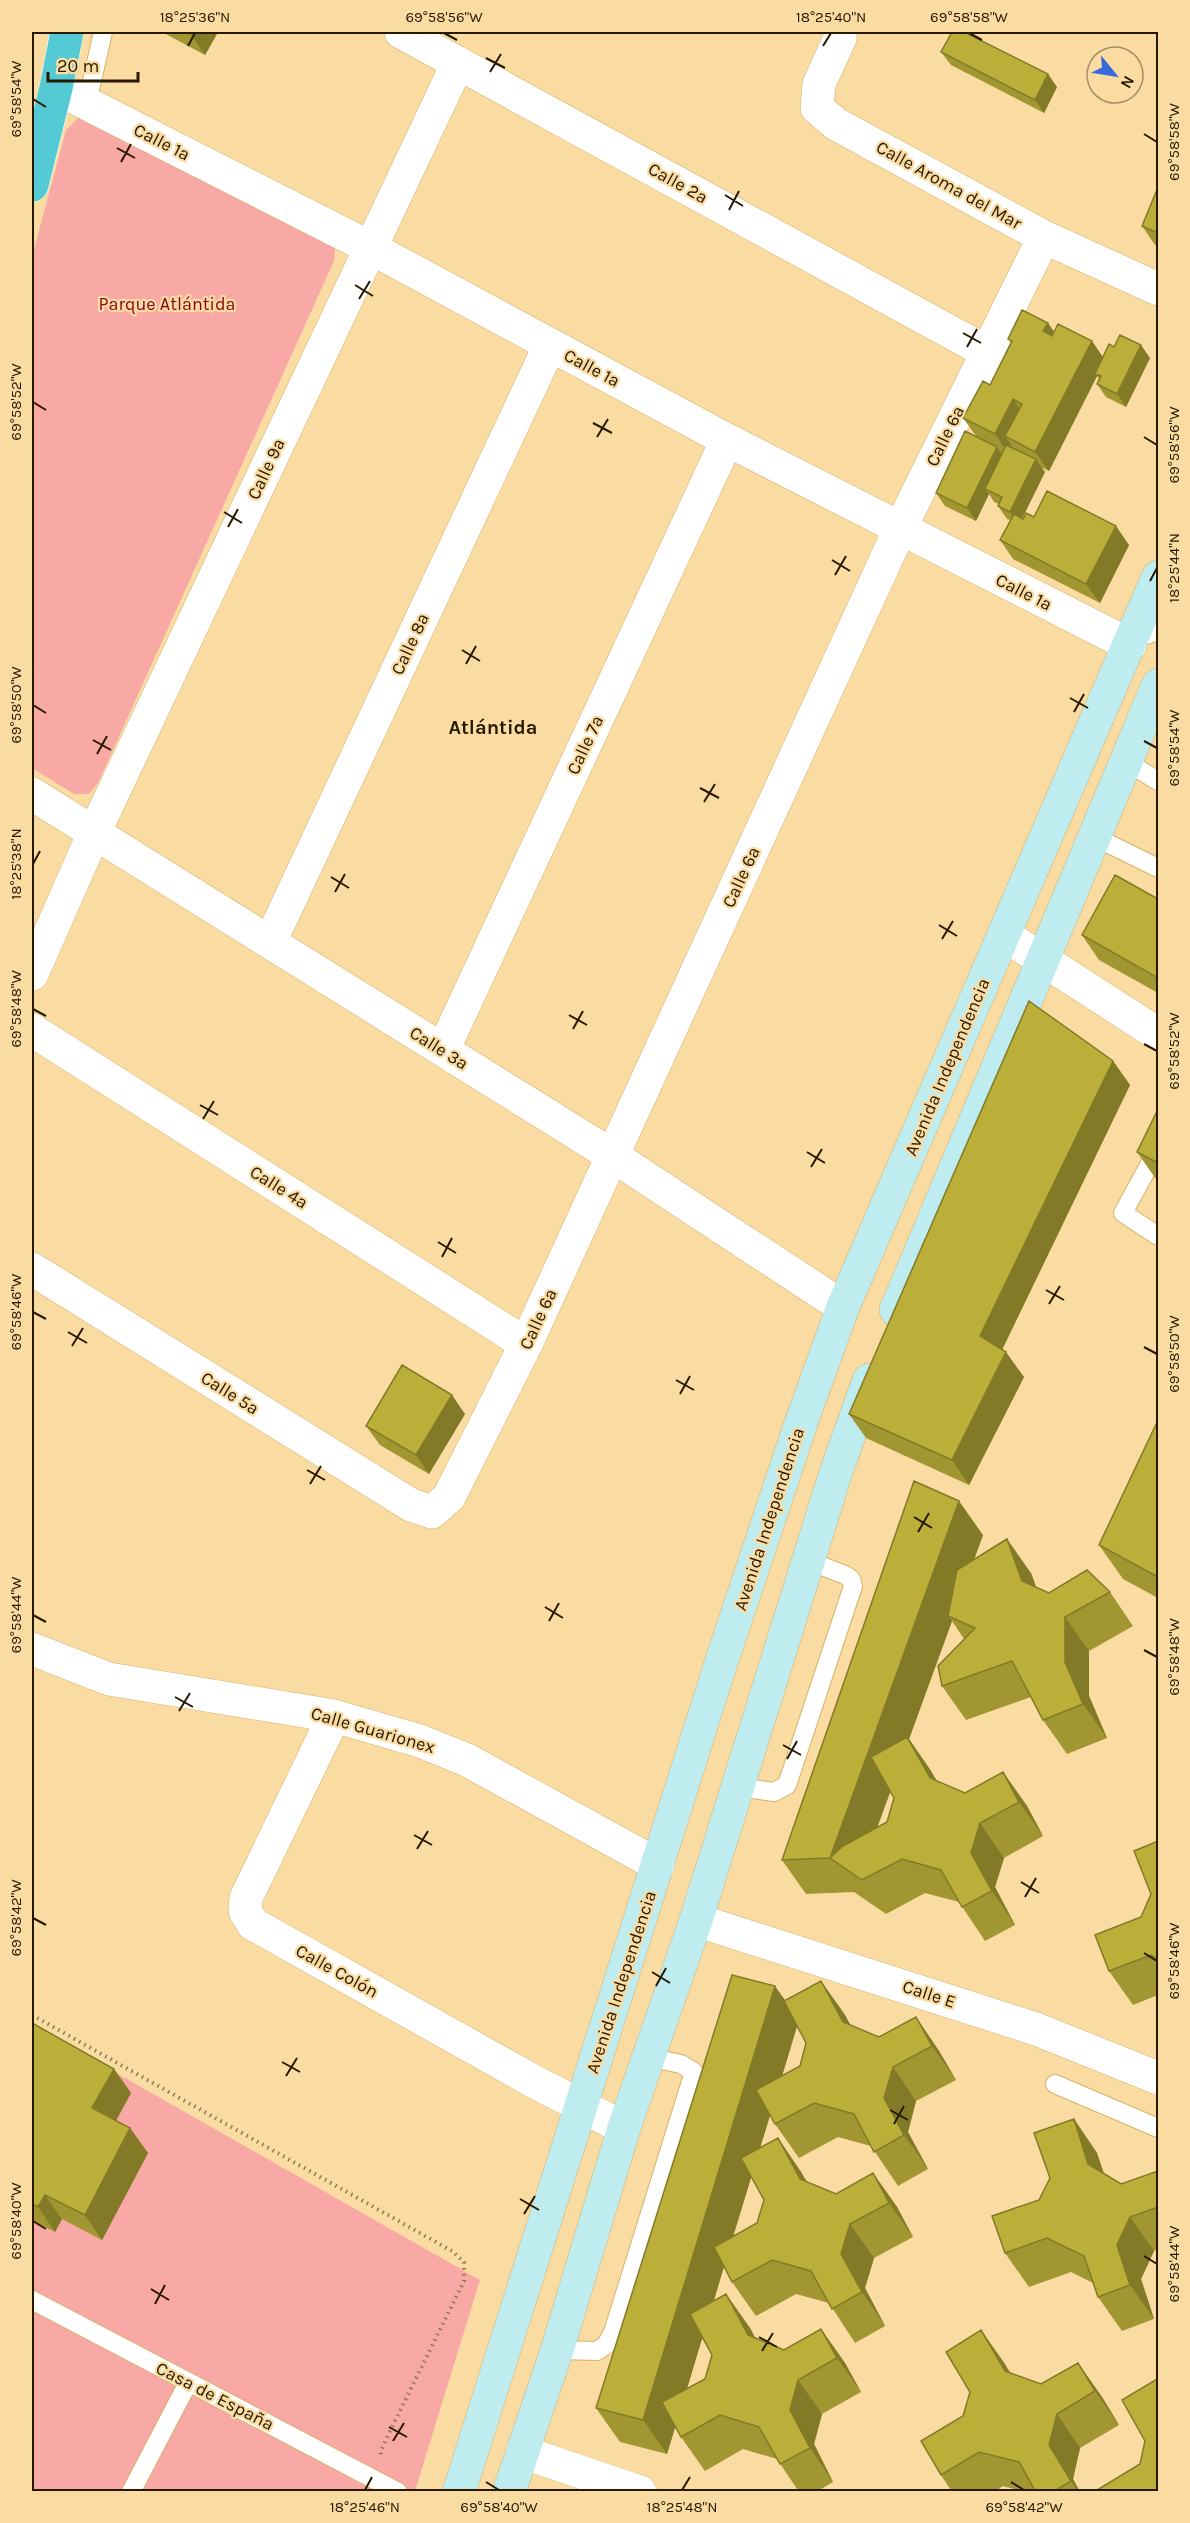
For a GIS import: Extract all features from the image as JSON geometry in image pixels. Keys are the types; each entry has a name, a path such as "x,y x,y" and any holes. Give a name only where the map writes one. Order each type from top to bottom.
{"highway":[{"path":"32,185 67,32"}],"main road":[{"name":"Avenida Independencia","path":"459,2492 801,1423 843,1307 1004,935 1144,638 1158,577"},
{"path":"509,2492 557,2349 647,2057 696,1920 836,1472 883,1344 1158,685"}],"street":[{"name":"Calle 2ª","path":"401,32 987,352"},
{"name":"Calle Aroma del Mar","path":"840,32 840,38 819,84 817,108 836,124 1044,237 1158,289"},
{"name":"Calle 9ª","path":"32,974 94,833 458,63"},
{"name":"Calle 1ª","path":"56,88 371,248 728,440 900,529 1144,638"},
{"name":"Calle 6ª","path":"432,1512 449,1497 526,1344 900,529 1044,237"},
{"name":"Calle 8ª","path":"270,942 550,345"},
{"name":"Calle 7ª","path":"443,1050 728,440"},
{"name":"Calle 3ª","path":"32,794 613,1156 843,1307"},
{"path":"1004,935 1158,1034"},
{"name":"Calle 4ª","path":"32,1030 526,1344"},
{"name":"Calle 5ª","path":"32,1269 411,1505 432,1512"},
{"name":"Calle Guarionex","path":"33,1654 109,1679 334,1716 420,1741 467,1760 658,1865"},
{"name":"Calle Colón","path":"334,1716 246,1898 246,1911 253,1924 581,2108 624,2128"},
{"name":"Calle E","path":"696,1920 1036,2029 1158,2078"},
{"path":"522,2452 640,2492"}],"lane":[{"path":"87,103 103,32"},
{"path":"1127,762 1158,781"},
{"path":"1095,837 1158,868"},
{"path":"1158,1149 1123,1214 1158,1236"},
{"path":"738,1787 774,1792 787,1785 853,1586 851,1579 846,1575 807,1560"},
{"path":"557,2349 597,2351 606,2345 613,2332 694,2072 681,2064 647,2057"},
{"path":"1055,2084 1158,2128"},
{"name":"Casa de España","path":"32,2301 390,2487"},
{"path":"130,2492 188,2383"}],"path":[{"path":"32,2015 452,2251 464,2262 464,2281 381,2451 390,2487"}],"green space":[{"name":"Parque Atlántida","path":"81,115 335,248 334,261 98,783 89,794 74,794 32,768 32,257 66,130"},
{"path":"32,2025 480,2280 415,2491 32,2491"}],"building":[{"path":"952,32 964,32 1048,74 1035,100 941,52"},
{"path":"1158,187 1158,233 1142,226"},
{"path":"1022,310 1048,323 1043,331 1052,336 1058,324 1092,341 1035,452 1005,436 1022,404 1013,399 995,434 963,418 983,381 990,385 1012,341 1008,339"},
{"path":"1120,335 1141,345 1117,394 1097,384 1101,376 1095,374 1109,344 1114,347"},
{"path":"965,431 997,447 967,508 936,493"},
{"path":"1006,445 1036,459 1010,512 998,506 1002,497 985,489"},
{"path":"1047,491 1116,526 1086,584 1000,540 1014,514 1023,519 1026,513 1034,517"},
{"path":"1115,875 1158,899 1158,978 1082,935"},
{"path":"1029,1001 1113,1061 980,1336 1006,1352 952,1460 849,1414"},
{"path":"1158,1109 1158,1163 1137,1152"},
{"path":"402,1365 452,1395 416,1455 366,1426"},
{"path":"1158,1420 1158,1577 1099,1545"},
{"path":"914,1481 959,1501 830,1858 782,1860"},
{"path":"1007,1539 1022,1581 1049,1593 1087,1570 1110,1592 1065,1617 1065,1662 1083,1704 1043,1720 1012,1661 942,1686 938,1666 975,1628 948,1616 957,1570"},
{"path":"907,1737 930,1778 965,1793 1003,1772 1019,1802 980,1823 971,1853 992,1891 962,1907 941,1870 902,1859 862,1880 830,1858 843,1846 887,1822 894,1798 871,1757"},
{"path":"1158,1841 1158,1959 1151,1955 1109,1971 1095,1935 1141,1917 1151,1894 1134,1851"},
{"path":"732,1975 775,1986 643,2420 596,2408"},
{"path":"821,1981 843,2022 879,2037 916,2017 932,2046 893,2067 884,2098 904,2135 874,2152 854,2114 814,2103 775,2124 756,2090 800,2066 806,2043 784,2001"},
{"path":"32,2023 114,2069 92,2108 130,2128 85,2215 45,2195 38,2207 32,2204"},
{"path":"1074,2119 1088,2164 1121,2184 1158,2171 1158,2207 1130,2217 1117,2245 1130,2285 1098,2297 1084,2256 1047,2238 1005,2253 992,2216 1039,2200 1050,2178 1034,2133"},
{"path":"778,2138 800,2179 836,2194 873,2173 889,2203 850,2224 841,2254 862,2292 832,2309 811,2271 772,2260 732,2282 714,2247 757,2223 764,2200 741,2158"},
{"path":"726,2294 748,2335 784,2350 821,2329 837,2358 798,2380 790,2410 810,2448 780,2464 759,2427 720,2415 681,2437 662,2402 705,2379 712,2355 690,2314"},
{"path":"981,2330 1005,2371 1041,2384 1078,2363 1095,2391 1057,2414 1049,2445 1071,2481 1053,2492 1036,2492 1019,2462 979,2452 941,2475 921,2441 963,2416 970,2392 946,2352"},
{"path":"1157,2379 1158,2492 1098,2492 1097,2490 1140,2464 1145,2441 1122,2400"}],"district":[{"name":"Atlántida","path":"493,727"}]}
